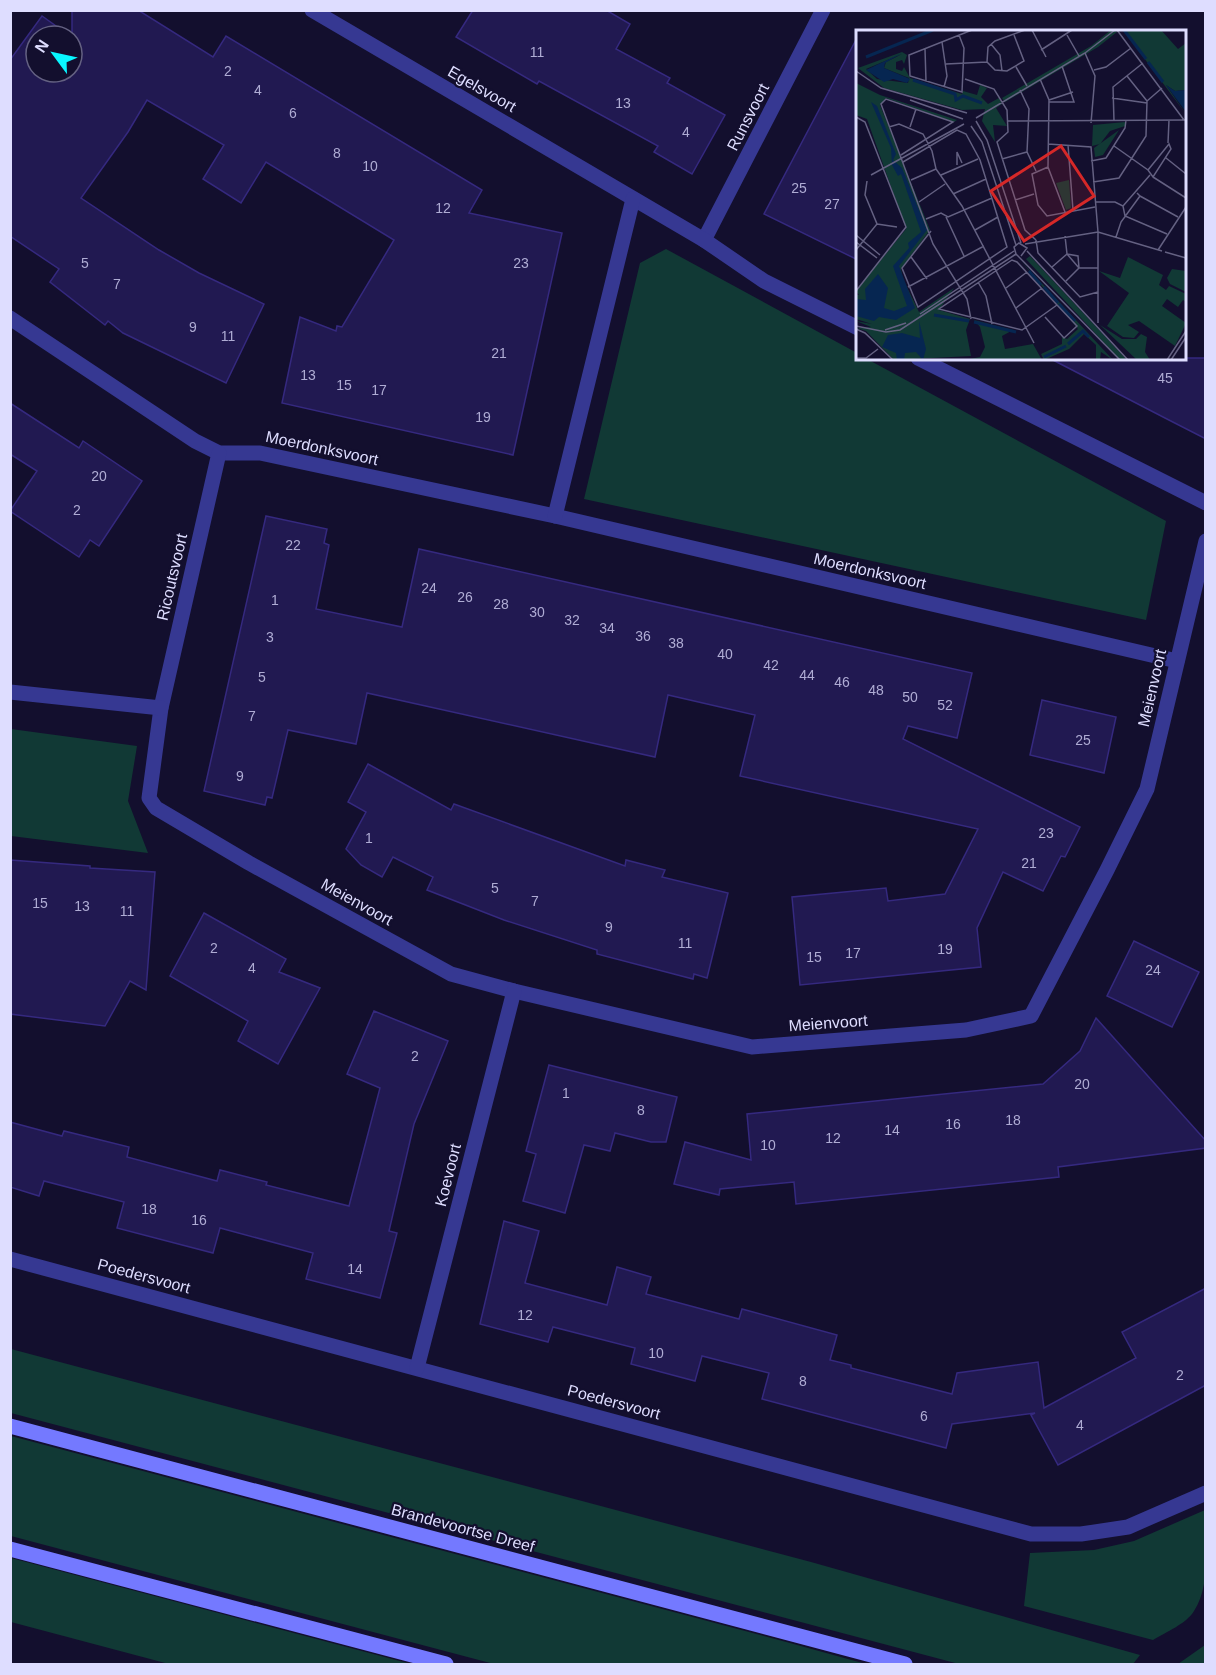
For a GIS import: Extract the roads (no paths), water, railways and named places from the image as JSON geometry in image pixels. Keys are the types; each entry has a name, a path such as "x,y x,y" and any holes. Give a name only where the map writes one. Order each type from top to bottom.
{"main road":[{"name":"Brandevoortse Dreef","path":"10,1425 905,1665"},
{"path":"10,1549 446,1665"}],"street":[{"name":"Egelsvoort","path":"312,10 633,199"},
{"name":"Runsvoort","path":"704,240 824,10"},
{"path":"555,516 633,199 704,240 764,281 856,327"},
{"name":"Moerdonksvoort","path":"10,318 195,441 219,453 260,453 555,516 1177,661"},
{"path":"922,360 1206,503"},
{"name":"Ricoutsvoort","path":"165,816 149,798 152,763 161,708 219,453"},
{"name":"Meienvoort","path":"165,816 451,974 753,1047 966,1030 1031,1016 1147,789 1206,541"},
{"path":"10,692 161,708"},
{"name":"Koevoort","path":"417,1368 514,990"},
{"name":"Poedersvoort","path":"10,1259 1031,1534 1081,1534 1128,1527 1206,1493"}]}
